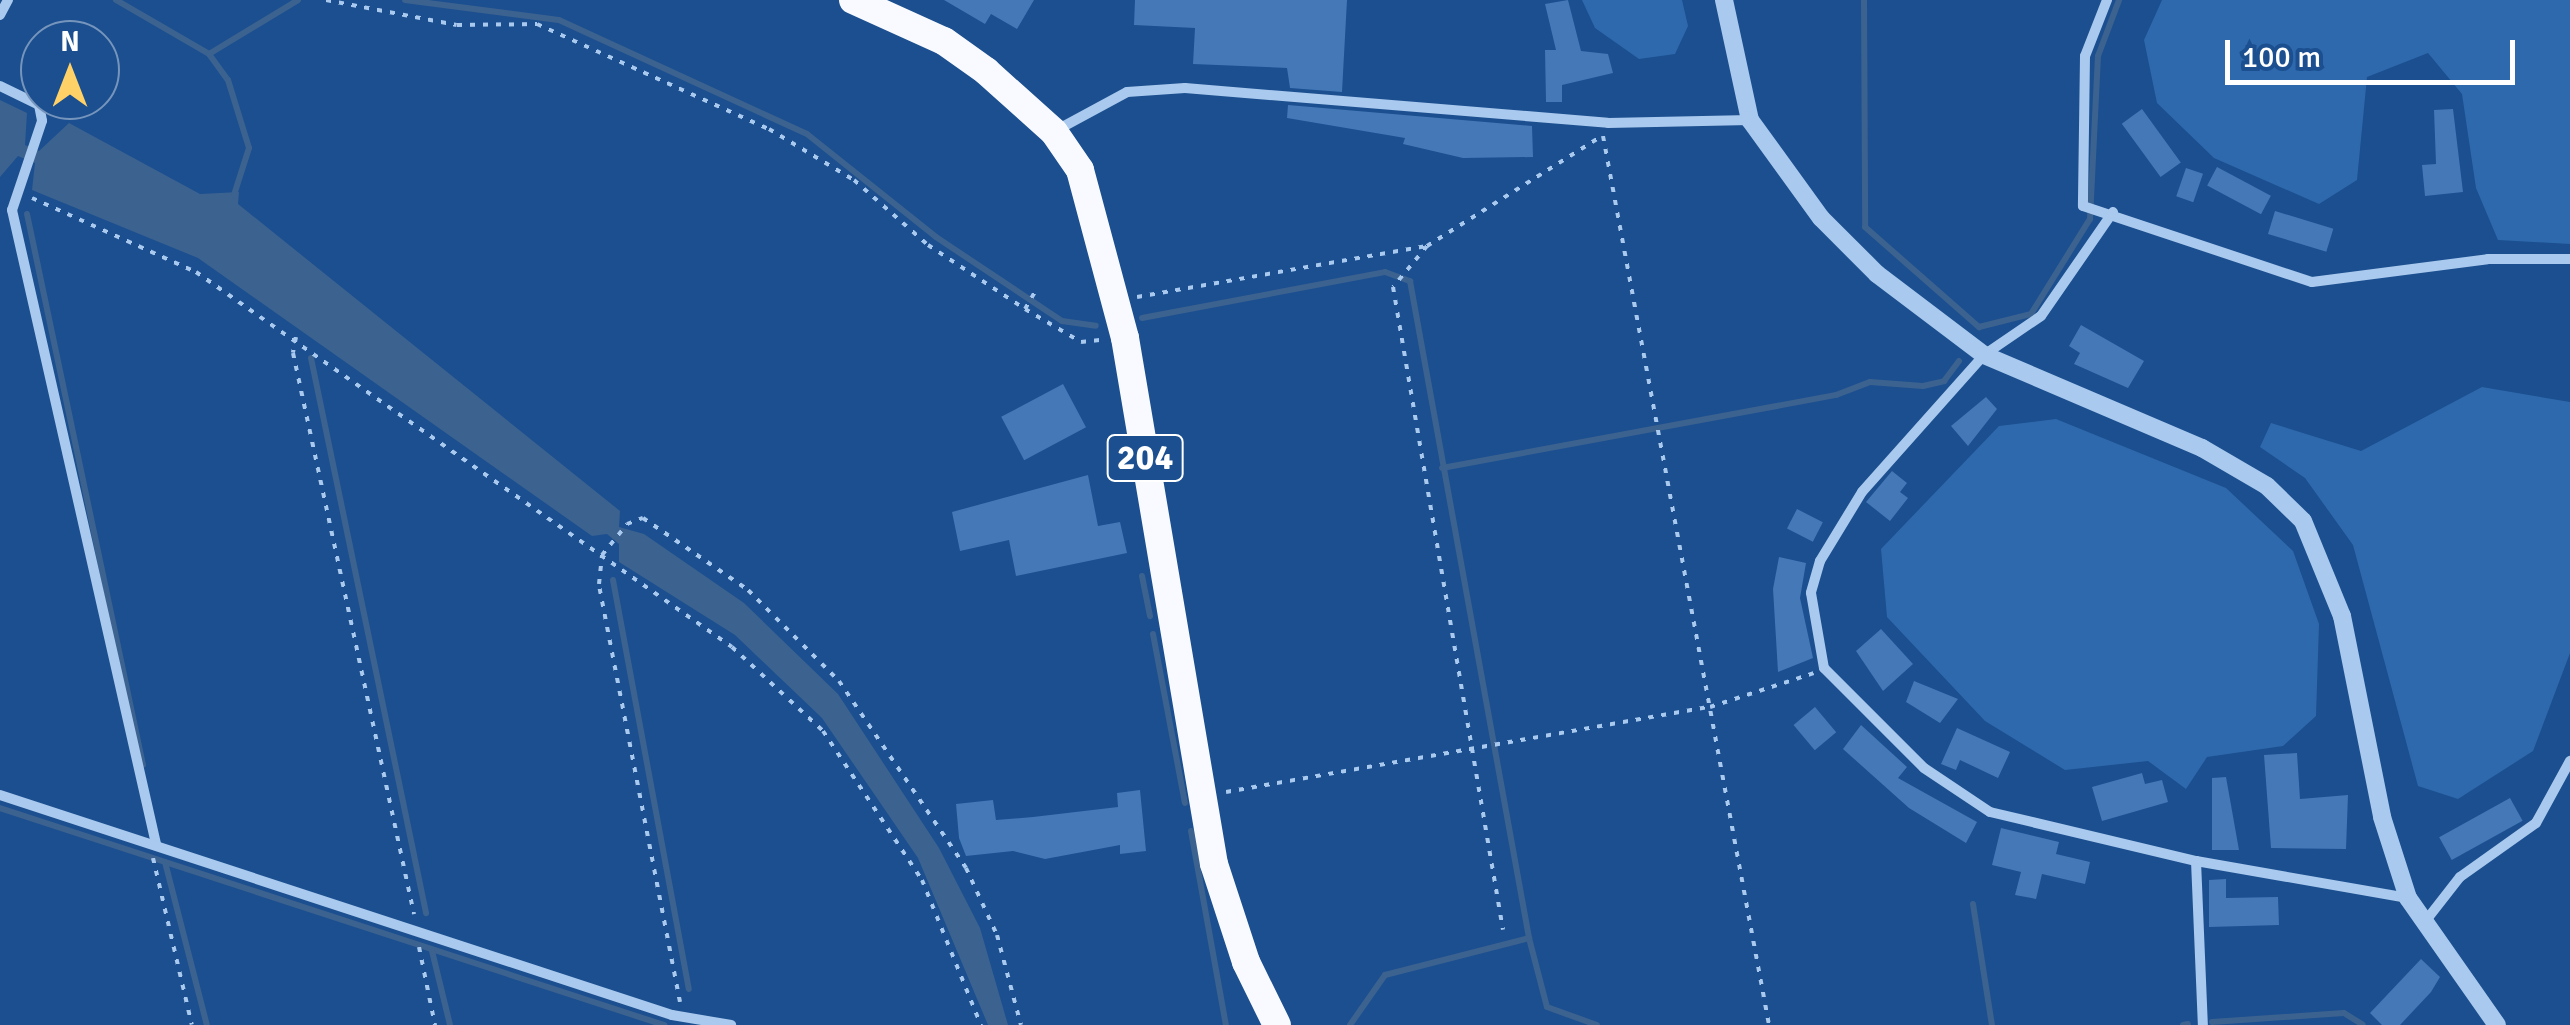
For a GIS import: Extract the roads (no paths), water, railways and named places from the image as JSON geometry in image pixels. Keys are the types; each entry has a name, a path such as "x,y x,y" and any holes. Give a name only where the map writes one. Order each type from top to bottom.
{"highway":[{"name":"204","path":"853,0 944,42 1054,132 1098,215 1125,338 1202,796 1228,913 1277,1025"}],"street":[{"path":"0,15 8,0"},
{"path":"1724,0 1750,120 1821,218 1877,274 1984,354 2202,448 2267,486 2302,520 2342,616 2382,817 2408,898 2497,1025"},
{"path":"2106,0 2085,56 2083,206 2113,212 2312,282 2488,260 2570,259"},
{"path":"0,86 39,105 34,145 16,182 12,210 156,844"},
{"path":"1054,132 1082,110 1128,92 1185,88 1608,123 1750,120"},
{"path":"2113,212 2041,316 1984,354 1872,479 1820,560 1811,594 1824,668 1924,768 1990,812 2196,861 2408,898"},
{"path":"2424,924 2460,877 2536,823 2570,761"},
{"path":"0,796 685,1018 731,1025"},
{"path":"2196,861 2204,1025"}],"waterway":[{"path":"116,0 209,54 228,80 249,148 234,195"},
{"path":"209,54 298,0"},
{"path":"405,0 559,20 807,134 936,237 1062,321 1096,326"},
{"path":"1864,0 1865,227 1979,327 2031,314 2090,219 2098,56 2119,0"},
{"path":"27,214 143,765"},
{"path":"1142,318 1385,272 1410,281 1529,938 1547,1007 1597,1025"},
{"path":"311,358 426,913"},
{"path":"1442,468 1836,395 1870,382 1923,386 1944,381 1959,361"},
{"path":"1142,576 1150,616"},
{"path":"613,580 689,989"},
{"path":"1153,634 1185,803"},
{"path":"0,808 664,1025"},
{"path":"1191,831 1226,1025"},
{"path":"165,862 207,1025"},
{"path":"1973,904 1992,1025"},
{"path":"1350,1025 1385,975 1529,938"},
{"path":"432,951 450,1025"},
{"path":"2212,1022 2344,1013 2363,1025"},
{"path":"2183,1025 2188,1024"}]}
